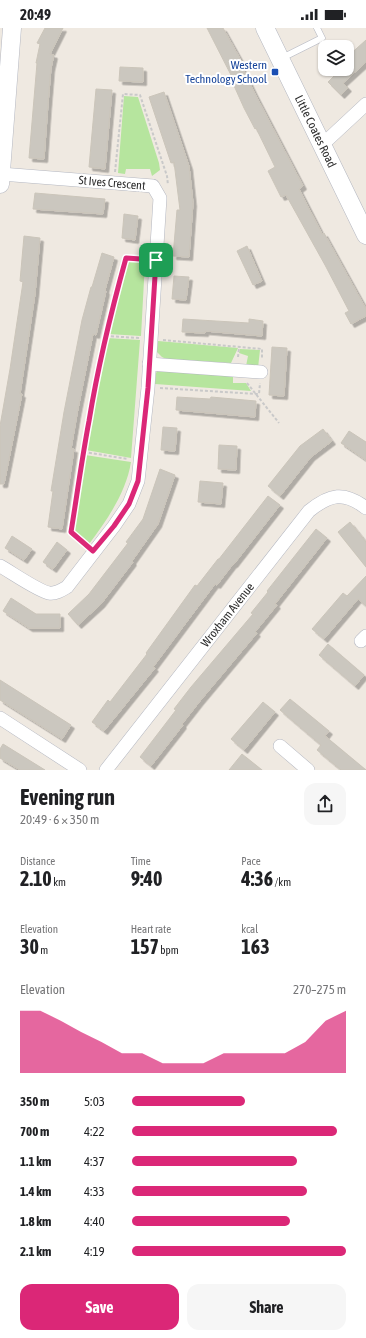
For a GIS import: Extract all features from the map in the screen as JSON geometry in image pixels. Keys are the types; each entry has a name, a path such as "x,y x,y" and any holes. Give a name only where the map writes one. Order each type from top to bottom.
{"main road":[{"path":"0,179 12,28"},
{"name":"Little Coates Road","path":"265,28 366,235"}],"street":[{"path":"322,145 366,104"},
{"name":"St Ives Crescent","path":"0,179 114,183 153,186 160,198 151,339 138,481 129,504 67,587 59,592 50,593 41,590 0,566"},
{"path":"149,364 261,372"},
{"name":"Wroxham Avenue","path":"106,770 309,511 321,502 335,497 346,497 366,508"},
{"path":"0,718 80,770"},
{"path":"280,746 308,770"}],"lane":[{"path":"280,58 322,38 317,28"}],"path":[{"path":"114,183 122,94 140,95 168,176 167,199 160,198"},
{"path":"93,551 71,532 89,420 106,336 126,258 156,260"},
{"path":"106,336 151,339"},
{"path":"239,371 250,388 279,423"},
{"path":"84,452 140,461"}],"green space":[{"path":"124,96 138,97 159,163 160,170 152,176 150,169 126,169 125,174 118,173"},
{"path":"128,260 145,262 141,336 108,334"},
{"path":"107,338 140,340 131,458 86,450"},
{"path":"158,341 238,348 231,363 166,359 157,352"},
{"path":"240,349 260,350 258,368 246,366 248,356 239,353"},
{"path":"158,370 232,375 233,383 246,383 251,391 155,384 156,373"},
{"path":"85,455 131,462 125,485 115,506 89,544 73,531"}],"building":[{"path":"45,28 63,28 50,54 54,55 51,68 44,159 29,158 36,63 40,44 37,43"},
{"path":"207,28 223,28 243,64 241,65 254,92 303,186 299,189 322,234 324,233 366,309 366,316 351,324 345,313 349,311 325,265 286,195 281,197 268,171 275,167 256,128 255,129 244,108 231,79 233,79"},
{"path":"366,40 366,62 354,73 354,51"},
{"path":"120,67 143,68 143,82 119,81"},
{"path":"334,76 351,76 343,83 348,88 341,95 328,82"},
{"path":"96,89 112,90 105,169 89,167"},
{"path":"164,92 189,166 193,203 189,257 173,256 177,210 180,210 174,162 171,163 149,97"},
{"path":"35,193 105,199 103,214 33,209"},
{"path":"124,214 138,216 135,240 122,238"},
{"path":"24,236 40,238 35,294 20,394 22,394 4,484 0,484 0,426 23,282 20,281"},
{"path":"247,246 262,281 253,285 237,251"},
{"path":"102,253 114,257 105,290 96,335 93,334 77,414 71,449 74,449 62,529 48,527 53,491 51,491 64,412 82,320"},
{"path":"174,276 189,277 186,300 172,299"},
{"path":"183,319 249,323 249,319 263,321 262,336 205,331 205,333 182,332"},
{"path":"272,347 287,348 284,396 269,395"},
{"path":"177,397 210,399 211,397 256,401 255,417 176,410"},
{"path":"163,427 177,428 175,451 161,450"},
{"path":"323,429 332,441 311,457 280,496 268,486 300,446"},
{"path":"349,431 366,442 366,460 341,443"},
{"path":"219,445 237,446 236,470 218,469"},
{"path":"160,469 175,475 158,524 132,561 133,562 101,604 78,625 68,614 89,594 128,543 126,542 143,519"},
{"path":"200,481 223,483 221,504 198,502"},
{"path":"268,496 280,505 217,585 215,584 153,667 155,668 104,731 92,722 108,700 110,702 147,654 146,653 195,585 197,586"},
{"path":"350,522 366,542 366,567 338,532"},
{"path":"316,529 327,538 275,604 277,605 255,632 257,633 200,701 151,766 140,757 176,710 174,709 253,614 251,613 268,592 267,591"},
{"path":"12,536 32,549 24,560 5,548"},
{"path":"57,542 67,550 53,569 43,562"},
{"path":"366,576 366,606 358,599 324,639 312,629 343,593 347,596"},
{"path":"11,598 36,614 60,614 60,628 29,628 3,611"},
{"path":"328,644 364,675 355,686 319,655"},
{"path":"0,680 71,725 62,739 0,700"},
{"path":"290,699 329,731 325,736 366,770 341,770 317,750 321,745 280,710"},
{"path":"263,702 275,712 244,750 231,739"},
{"path":"3,744 45,770 20,770 0,758 0,749"},
{"path":"242,754 262,770 229,770"}],"place":[{"name":"Western Technology School","path":"275,72"}],"route":[{"path":"126,258 156,260 148,388 138,481 129,504 114,526 93,551 71,532 89,420 101,359 111,313 126,258"}]}
